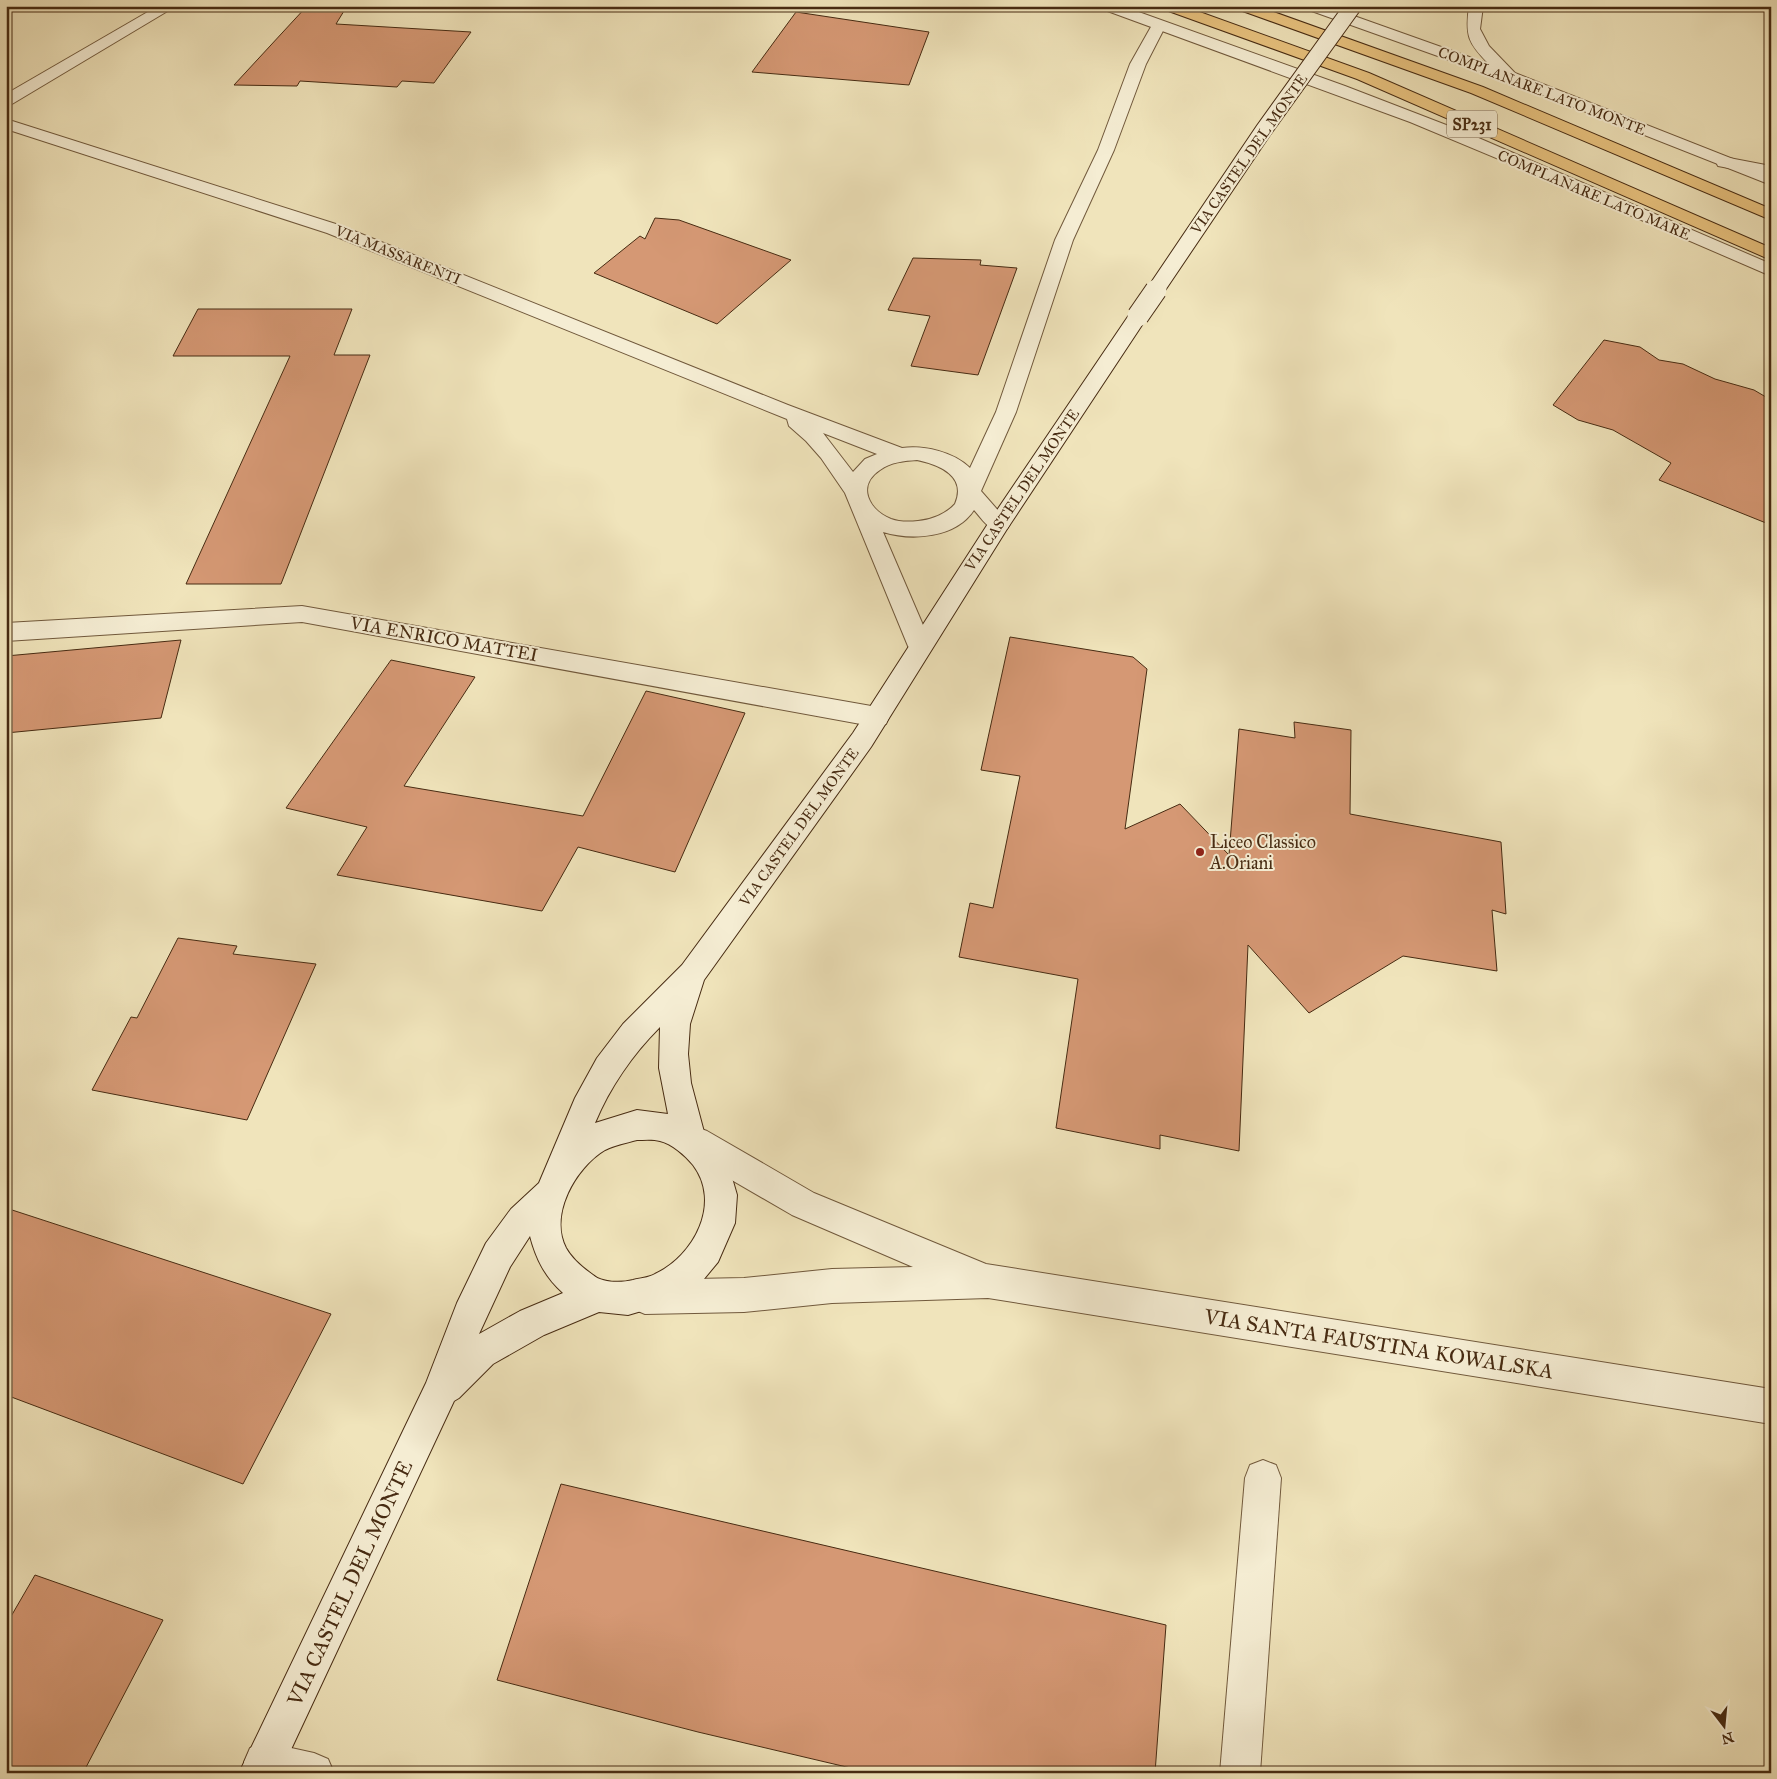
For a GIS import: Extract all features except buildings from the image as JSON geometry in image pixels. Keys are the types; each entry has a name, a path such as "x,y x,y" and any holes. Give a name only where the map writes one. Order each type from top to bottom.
{"highway":[{"name":"SP231","path":"1168,6 1363,76 1771,255"},
{"name":"SP231","path":"1242,6 1477,90 1771,214"}],"street":[{"path":"6,101 169,6"},
{"name":"COMPLANARE LATO MARE","path":"1107,6 1264,61 1418,120 1612,201 1771,271"},
{"name":"COMPLANARE LATO MONTE","path":"1311,6 1511,77 1771,180"},
{"name":"VIA CASTEL DEL MONTE","path":"262,1768 440,1392 468,1315 498,1255 522,1220 555,1182 582,1148 609,1132 637,1125 666,1127 691,1139 710,1160 720,1185 721,1215 712,1244 694,1268 670,1286 642,1297 613,1299 600,1295 585,1290 564,1273 550,1251 545,1224 555,1182 586,1108 608,1068 633,1034 692,974 862,740 999,524 1138,316 1263,131 1353,6"},
{"path":"1476,6 1473,29 1482,48 1511,77"},
{"path":"937,526 961,513 967,503 970,492 1006,412 1064,240 1106,150 1138,64 1160,25"},
{"path":"1428,48 1451,40 1473,29"},
{"name":"VIA MASSARENTI","path":"6,124 333,229 781,410"},
{"path":"1724,162 1771,171"},
{"path":"781,410 900,454"},
{"path":"781,410 809,430 828,451 859,501 874,519 888,526 921,530 937,526 999,524"},
{"path":"920,646 859,501 859,478 868,467 882,459 900,454 934,456 960,470 968,481 970,492 999,524"},
{"name":"VIA ENRICO MATTEI","path":"6,632 302,614 877,717"},
{"name":"VIA CASTEL DEL MONTE","path":"691,1139 680,1106 674,1072 675,1024 692,974"},
{"path":"691,1139 803,1204 988,1281"},
{"path":"642,1297 744,1295 832,1286 988,1281"},
{"name":"VIA SANTA FAUSTINA KOWALSKA","path":"988,1281 1771,1407"},
{"name":"VIA CASTEL DEL MONTE","path":"440,1392 481,1352 532,1323 600,1295"},
{"path":"1240,1773 1263,1478"},
{"path":"262,1768 314,1773"}],"place":[{"name":"Liceo Classico A.Oriani","path":"1200,852"}]}
